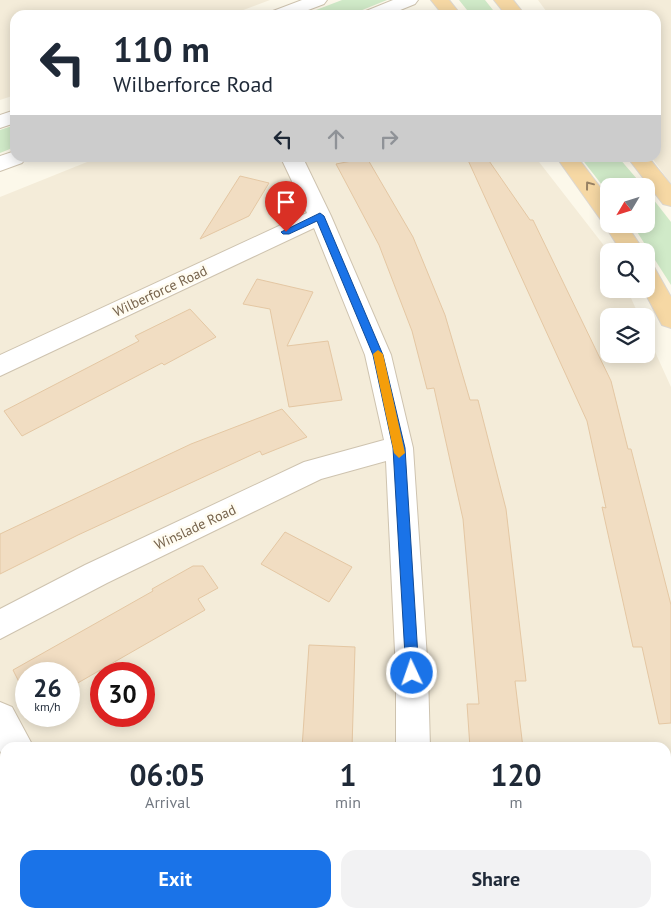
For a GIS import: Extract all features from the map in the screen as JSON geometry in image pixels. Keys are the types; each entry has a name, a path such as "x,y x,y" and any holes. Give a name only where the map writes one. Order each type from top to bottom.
{"highway":[{"path":"440,0 448,10"},
{"path":"503,0 512,10"},
{"path":"570,162 600,203"},
{"path":"641,162 671,199"},
{"path":"655,290 671,319"}],"street":[{"path":"293,10 318,0"},
{"path":"384,10 409,0"},
{"path":"294,162 320,216 378,355 399,448 412,673 413,742"},
{"name":"Wilberforce Road","path":"0,366 320,216"},
{"name":"Winslade Road","path":"0,625 96,574 314,470 399,448"},
{"path":"0,718 14,742"}],"shaded area":[{"path":"0,0 270,0 243,10 10,10 10,97 0,100"},
{"path":"538,0 671,0 671,184 655,162 661,162 661,10 545,10"},
{"path":"87,162 539,162 602,243 600,243 600,298 631,298 635,308 600,308 600,363 655,363 655,352 671,387 671,742 0,742 0,197"}],"green space":[{"path":"342,0 387,0 362,10 316,10"},
{"path":"459,0 485,0 493,10 467,10"},
{"path":"10,127 10,149 0,153 0,130"},
{"path":"584,162 622,162 636,178 600,178 600,182"},
{"path":"655,202 671,222 671,285 655,260 655,243 644,243 638,233 655,233"}],"building":[{"path":"369,162 413,237 445,315 470,400 478,400 506,509 526,681 515,681 522,742 470,742 467,704 479,704 463,519 434,388 427,389 412,331 379,245 336,164"},
{"path":"469,162 490,162 530,220 533,220 600,358 600,363 602,363 611,381 628,449 631,449 671,605 671,723 659,724 642,647 633,647 602,507 606,508 587,421"},
{"path":"240,176 269,183 249,216 200,239"},
{"path":"257,279 313,292 287,346 328,341 342,400 289,407 270,309 243,304"},
{"path":"190,309 216,337 22,436 4,411 139,341 135,336"},
{"path":"282,409 307,437 262,455 260,451 78,535 0,574 0,534 191,444"},
{"path":"285,532 352,567 329,602 261,564"},
{"path":"193,566 203,566 218,588 198,599 205,610 114,662 90,662 90,676 80,682 80,662 27,662 153,591 152,589"},
{"path":"309,645 355,647 352,742 302,742"}],"slow traffic":[{"path":"378,354 399,453"}],"route":[{"path":"286,232 320,216 378,355 399,448 412,673"}]}
